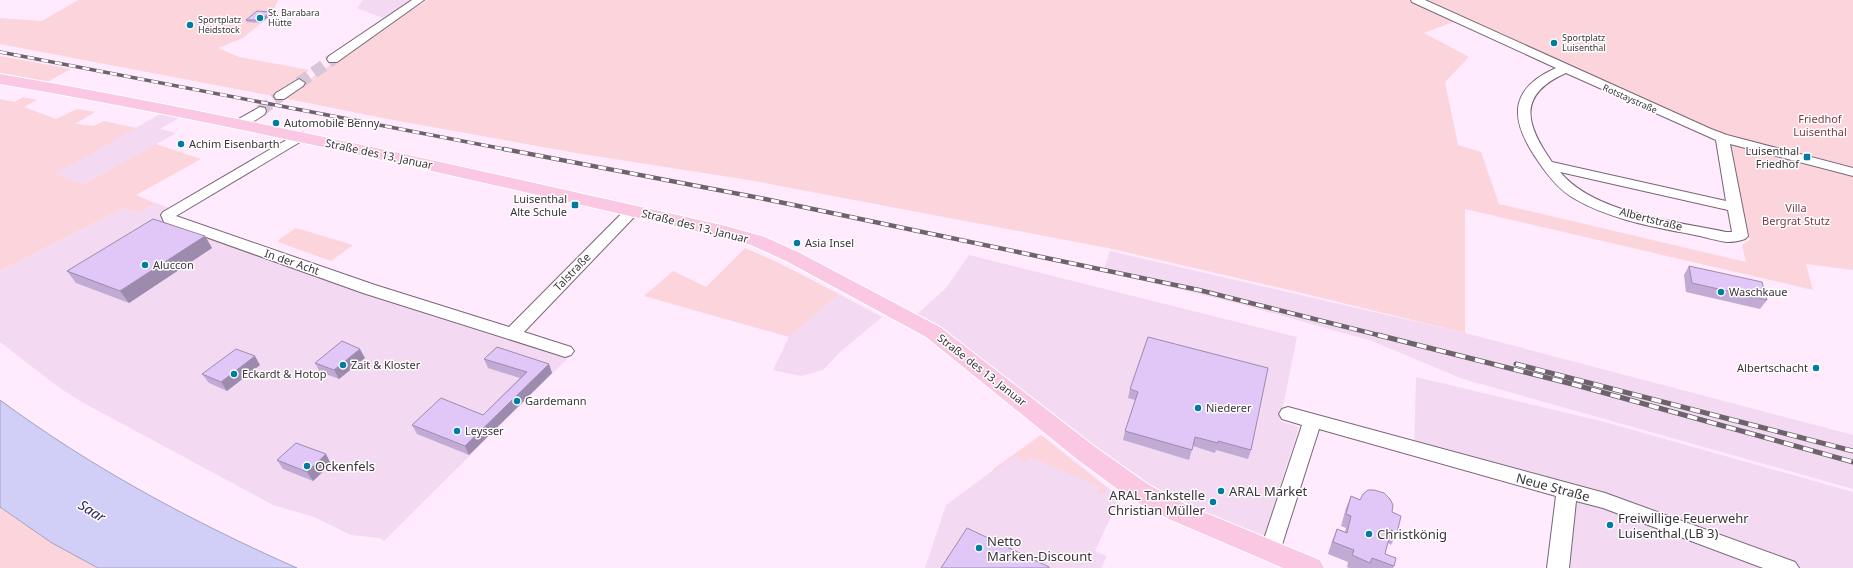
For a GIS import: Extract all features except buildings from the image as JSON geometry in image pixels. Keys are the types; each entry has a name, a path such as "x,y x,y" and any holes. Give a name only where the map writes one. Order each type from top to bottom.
{"main road":[{"name":"Straße des 13. Januar","path":"0,79 81,92 300,136 633,210 758,241 793,257 908,318 951,345 1086,453 1140,492 1180,513 1311,568"}],"street":[{"path":"333,59 419,0"},
{"name":"Rotstaystraße","path":"1416,0 1564,69 1722,138 1853,172"},
{"name":"Albertstraße","path":"1564,69 1550,75 1535,86 1527,99 1523,111 1527,132 1548,165 1564,186 1597,204 1623,213 1726,237 1740,236 1722,138"},
{"path":"280,96 299,83"},
{"path":"240,124 260,111"},
{"name":"In der Acht","path":"300,136 168,216 170,219 369,289 565,351"},
{"path":"1548,165 1735,206"},
{"name":"Talstraße","path":"512,334 633,210"},
{"name":"Neue Straße","path":"1288,414 1567,490 1630,510 1788,568"},
{"path":"1270,551 1312,421"},
{"path":"1558,568 1567,490"}],"shaded area":[{"path":"363,0 413,0 383,18 357,8"},
{"path":"160,114 179,118 160,129 176,133 84,184 54,174"},
{"path":"155,203 179,211 176,215 177,217 435,305 576,350 384,541 380,538 351,535 314,517 273,505 80,401 57,386 0,342 0,271 123,208 138,213"},
{"path":"1110,251 1465,333 1853,435 1853,489 1463,379 1372,341 1236,303 1103,271"},
{"path":"969,255 1297,337 1280,421 1299,427 1262,541 1149,490 915,316 946,288"},
{"path":"839,294 882,317 840,352 823,370 801,376 773,370 789,337"},
{"path":"1416,377 1601,421 1853,492 1853,568 1549,568 1558,494 1414,454"},
{"path":"1041,435 1120,497 1095,551 1107,556 1101,568 925,568 946,505"}],"green space":[{"path":"78,0 278,0 272,14 243,38 218,48 239,57 309,70 273,96 0,44 0,18 42,21"},
{"path":"428,0 1853,0 1853,167 1705,128 1456,21 1424,33 1469,57 1445,82 1458,145 1481,152 1499,204 1746,262 1742,245 1750,240 1730,144 1853,177 1853,270 1806,264 1813,290 1465,209 1465,333 1108,248 749,180 582,154 393,120 283,98 396,19"},
{"path":"0,56 71,69 47,82 0,75"},
{"path":"23,97 37,100 24,107 56,119 77,109 95,112 75,124 94,126 104,121 136,128 55,174 84,184 156,144 201,159 136,195 155,203 138,213 123,208 0,271 0,99 15,102"},
{"path":"296,228 353,245 331,261 278,242"},
{"path":"745,248 779,263 839,294 789,337 644,296 673,271 706,287"},
{"path":"1041,435 1106,488 1107,491 1101,494 1096,494 1100,487 1031,457 1024,462 1015,455 995,471 993,469"},
{"path":"0,507 52,543 98,568 0,568"}],"water":[{"name":"Saar","path":"0,400 35,425 107,471 144,492 220,532 297,568 98,568 52,543 0,507"}],"tunnel":[{"path":"299,83 333,59"},
{"path":"260,111 280,96"}],"railway":[{"path":"0,52 509,150"},
{"path":"504,149 765,199 1199,290 1382,336"},
{"path":"1378,335 1576,385 1853,462"},
{"path":"1516,364 1853,451"}],"place":[{"name":"St. Barabara Hütte","path":"260,18"},
{"name":"Sportplatz Heidstock","path":"190,25"},
{"name":"Sportplatz Luisenthal","path":"1554,43"},
{"name":"Automobile Benny","path":"276,123"},
{"name":"Achim Eisenbarth","path":"181,144"},
{"name":"Luisenthal Friedhof","path":"1807,157"},
{"name":"Luisenthal Alte Schule","path":"575,205"},
{"name":"Asia Insel","path":"797,243"},
{"name":"Aluccon","path":"145,265"},
{"name":"Waschkaue","path":"1721,292"},
{"name":"Zait & Kloster","path":"343,365"},
{"name":"Albertschacht","path":"1816,368"},
{"name":"Eckardt & Hotop","path":"234,374"},
{"name":"Gardemann","path":"517,401"},
{"name":"Niederer","path":"1198,408"},
{"name":"Leysser","path":"457,431"},
{"name":"Ockenfels","path":"307,466"},
{"name":"ARAL Market","path":"1221,491"},
{"name":"ARAL Tankstelle Christian Müller","path":"1213,502"},
{"name":"Freiwillige Feuerwehr Luisenthal (LB 3)","path":"1610,525"},
{"name":"Christkönig","path":"1369,534"},
{"name":"Netto Marken-Discount","path":"979,548"}],"park label":[{"name":"Friedhof Luisenthal","path":"1820,125"},
{"name":"Villa Bergrat Stutz","path":"1796,214"}]}
